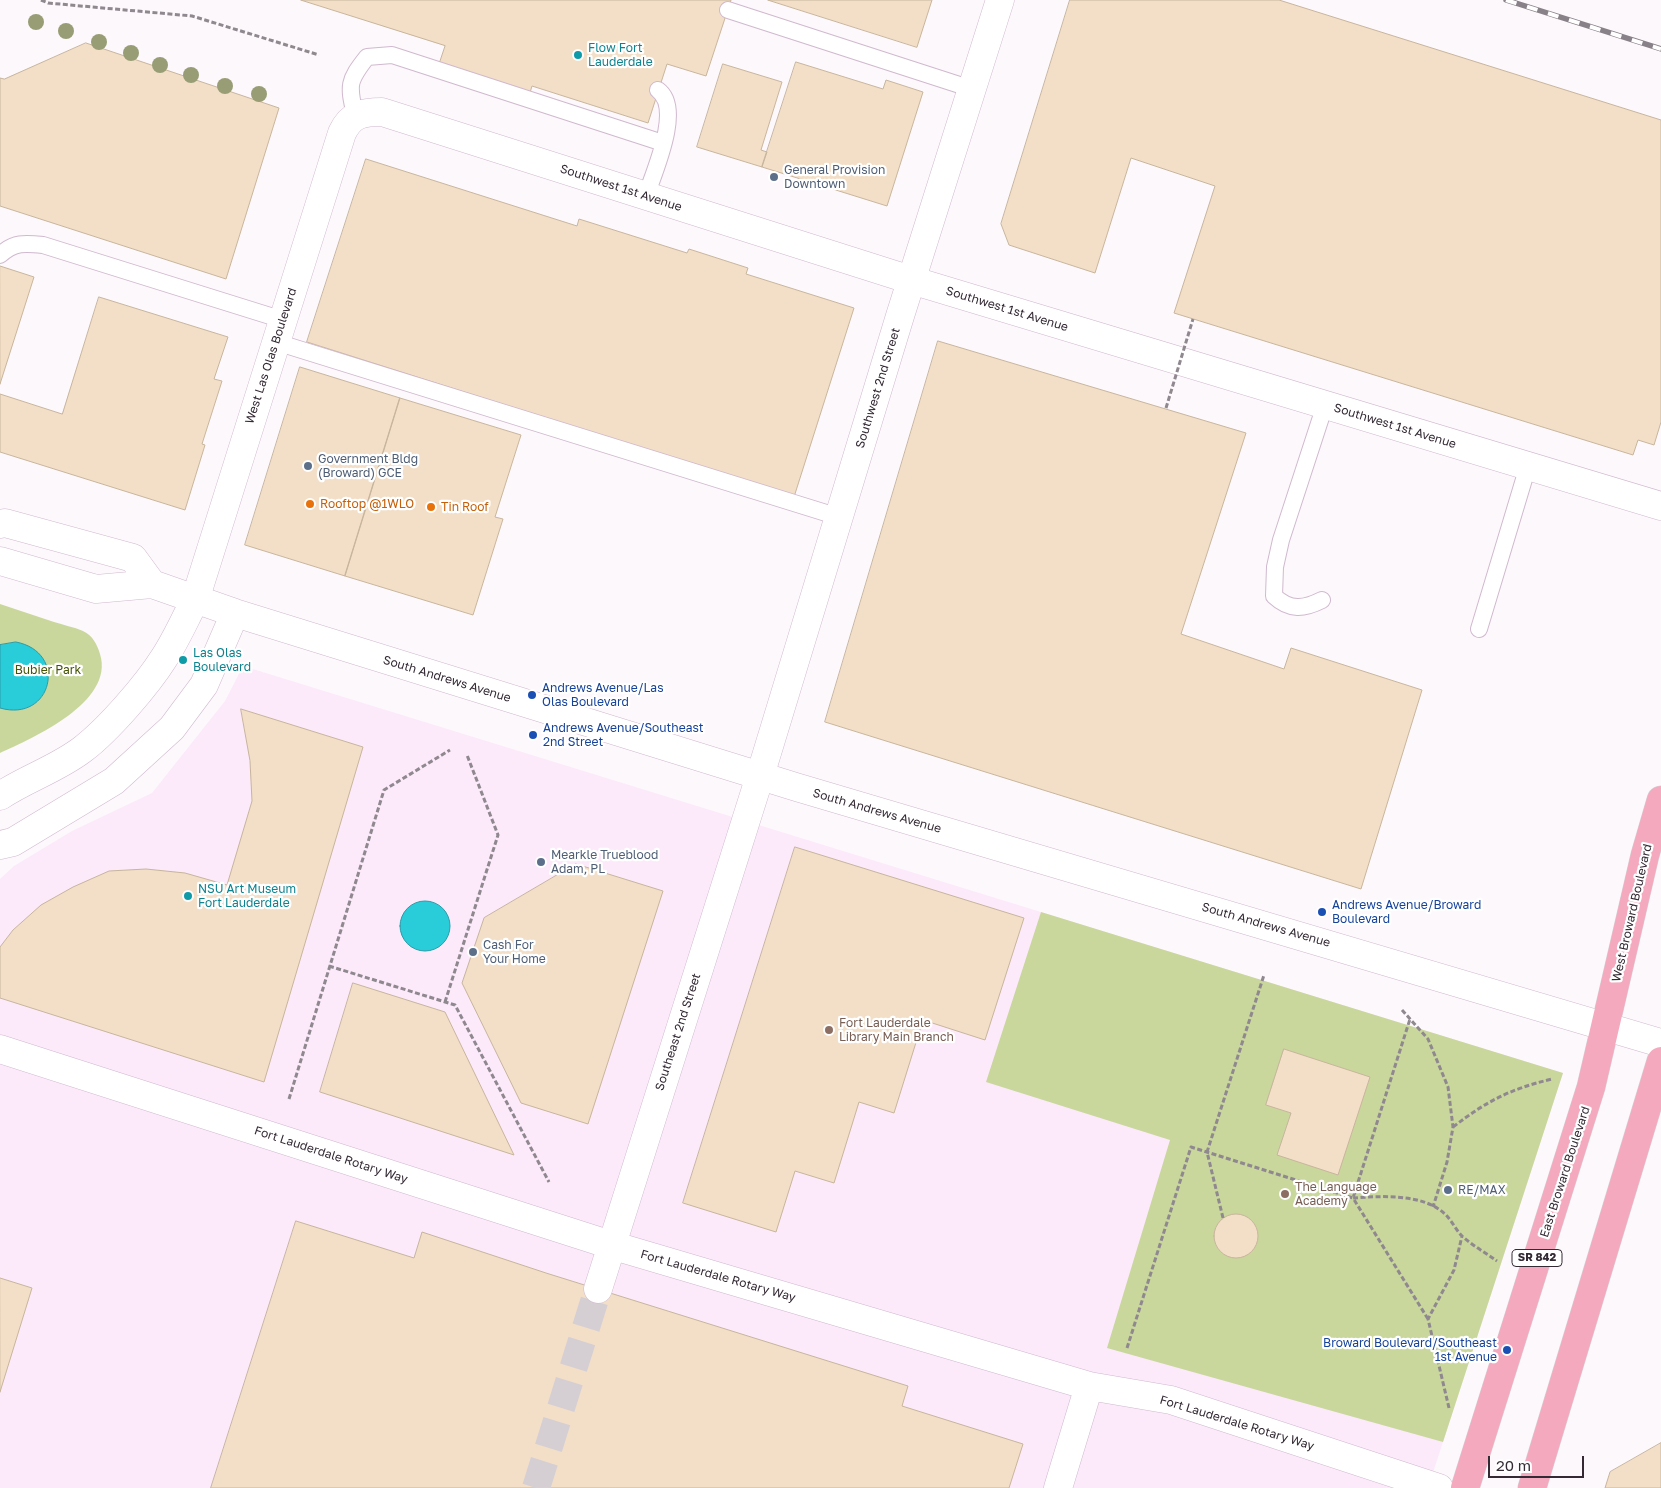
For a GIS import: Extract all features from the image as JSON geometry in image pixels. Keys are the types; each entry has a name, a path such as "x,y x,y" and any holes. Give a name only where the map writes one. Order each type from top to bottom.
{"main road":[{"name":"West Broward Boulevard","path":"1607,1026 1645,855 1661,800"},
{"name":"East Broward Boulevard","path":"1465,1488 1591,1087 1607,1026"},
{"path":"1532,1488 1661,1061"}],"street":[{"name":"Southwest 2nd Street","path":"760,776 1000,0"},
{"name":"Southwest 1st Avenue","path":"355,115 366,111 382,112 912,280 1661,506"},
{"name":"West Las Olas Boulevard","path":"0,796 19,784 53,769 83,749 109,726 164,658 195,600 342,133 346,123 355,115"},
{"path":"0,524 5,523 133,558 152,584"},
{"name":"South Andrews Avenue","path":"0,561 96,589 152,584 235,613 760,776 1661,1043"},
{"path":"0,845 13,842 114,781 172,728 204,686 235,613"},
{"name":"Southeast 2nd Street","path":"598,1289 760,776"},
{"name":"Fort Lauderdale Rotary Way","path":"0,1050 611,1244 1089,1386 1171,1400 1439,1488"},
{"path":"1058,1488 1089,1386"}],"lane":[{"path":"728,10 972,89"},
{"path":"355,115 350,94 352,76 367,57 392,55 663,143"},
{"path":"646,196 668,124 668,103 658,90"},
{"path":"0,255 7,248 22,242 43,245 279,331 839,516"},
{"path":"1322,600 1306,608 1296,608 1282,604 1274,596 1273,584 1282,540 1325,405"},
{"path":"1479,629 1528,466"}],"path":[{"path":"41,0 48,4 192,16 319,55"},
{"path":"1166,408 1193,319"},
{"path":"289,1099 384,790 450,750"},
{"path":"446,1002 498,835 467,755"},
{"path":"330,966 455,1005 549,1182"},
{"path":"1223,1218 1207,1152 1264,974"},
{"path":"1402,1010 1428,1039 1435,1050 1448,1087 1452,1127 1446,1162 1433,1207"},
{"path":"1410,1019 1353,1198 1428,1319 1449,1408"},
{"path":"1452,1127 1483,1104 1520,1087 1552,1079"},
{"path":"1127,1348 1191,1147 1353,1198 1384,1196 1411,1199 1433,1207 1446,1214 1462,1236 1497,1261"},
{"path":"1428,1319 1454,1270 1462,1236"}],"shaded area":[{"path":"243,666 1563,1073 1428,1488 0,1488 0,879 14,866 72,831 152,793 225,701"}],"green space":[{"name":"Bubier Park","path":"0,604 83,631 92,638 97,647 100,654 101,671 95,688 84,702 68,716 32,738 0,753"},
{"path":"1041,912 1563,1073 1443,1442 1107,1348 1170,1140 986,1082"}],"water":[{"path":"16,642 33,648 43,659 48,671 47,684 42,696 32,705 18,710 0,708 0,645"},
{"path":"425,901 443,908 450,926 443,944 425,951 407,944 400,926 407,908"}],"building":[{"name":"Flow Fort Lauderdale","path":"301,0 731,0 706,76 667,64 648,123 532,86 529,96 438,67 445,46"},
{"path":"768,0 932,0 917,47"},
{"path":"1070,0 1279,0 1661,120 1661,422 1654,445 1638,440 1633,455 1174,313 1215,186 1131,158 1095,273 1009,245 1001,224"},
{"path":"86,43 279,108 226,279 0,206 0,78 4,79"},
{"path":"796,62 883,89 886,80 923,92 887,206 762,167"},
{"path":"723,64 782,82 761,150 767,152 762,167 697,147"},
{"path":"366,159 577,226 579,219 687,253 689,249 748,268 746,274 854,308 794,497 307,342"},
{"path":"0,266 34,277 0,384"},
{"path":"99,297 228,337 214,379 222,381 202,444 205,445 185,510 0,452 0,394 62,414"},
{"path":"938,341 1246,433 1181,634 1284,669 1291,648 1422,690 1361,889 825,722"},
{"path":"300,367 400,398 345,576 245,545"},
{"path":"400,398 521,435 495,517 503,519 473,615 345,576"},
{"name":"NSU Art Museum Fort Lauderdale","path":"241,709 363,747 264,1082 0,998 0,947 13,930 41,905 73,887 109,871 146,869 185,873 227,885 252,801 250,761"},
{"name":"Fort Lauderdale Library Main Branch","path":"795,847 1024,918 985,1040 923,1020 894,1113 859,1102 834,1183 795,1171 776,1232 683,1203"},
{"path":"576,864 663,891 588,1124 521,1103 462,983 484,918"},
{"path":"353,983 445,1012 514,1155 320,1092"},
{"path":"1284,1049 1370,1077 1338,1175 1277,1155 1291,1113 1266,1105"},
{"path":"1236,1214 1248,1218 1254,1224 1258,1236 1254,1248 1248,1254 1236,1258 1224,1254 1218,1248 1214,1236 1218,1224 1224,1218"},
{"path":"296,1221 414,1258 422,1232 546,1273 908,1386 902,1406 1023,1444 1009,1488 211,1488"},
{"path":"0,1278 32,1288 0,1392"},
{"path":"1661,1443 1661,1488 1605,1488 1610,1472"}],"tunnel":[{"path":"536,1488 598,1289"}],"railway":[{"path":"1506,0 1661,49"}],"place":[{"name":"Flow Fort Lauderdale","path":"578,55"},
{"name":"General Provision Downtown","path":"774,177"},
{"name":"Government Bldg (Broward) GCE","path":"308,466"},
{"name":"Rooftop @1WLO","path":"310,504"},
{"name":"Tin Roof","path":"431,507"},
{"name":"Las Olas Boulevard","path":"183,660"},
{"name":"Andrews Avenue/Las Olas Boulevard","path":"532,695"},
{"name":"Andrews Avenue/Southeast 2nd Street","path":"533,735"},
{"name":"Mearkle Trueblood Adam, PL","path":"541,862"},
{"name":"NSU Art Museum Fort Lauderdale","path":"188,896"},
{"name":"Andrews Avenue/Broward Boulevard","path":"1322,912"},
{"name":"Cash For Your Home","path":"473,952"},
{"name":"Fort Lauderdale Library Main Branch","path":"829,1030"},
{"name":"RE/MAX","path":"1448,1190"},
{"name":"The Language Academy","path":"1285,1194"},
{"name":"Broward Boulevard/Southeast 1st Avenue","path":"1507,1350"}]}
